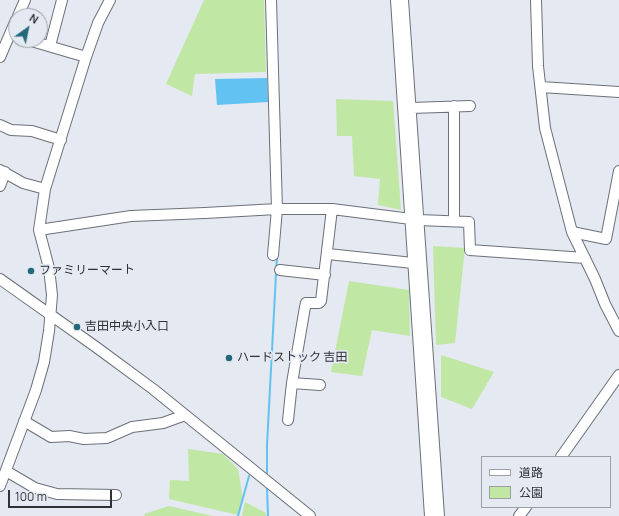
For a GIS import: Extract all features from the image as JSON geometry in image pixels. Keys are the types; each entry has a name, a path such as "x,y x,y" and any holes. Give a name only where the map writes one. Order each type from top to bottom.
{"street":[{"path":"62,0 50,46 86,57"},
{"path":"0,486 36,390 44,362 51,315 52,295 48,268 39,230 44,188 61,140 86,57 98,23 110,0"},
{"path":"271,0 277,209 273,255"},
{"path":"396,0 439,516"},
{"path":"403,0 411,108 414,219 413,263 430,516"},
{"path":"536,0 538,66 545,128 572,232 619,331"},
{"path":"0,57 8,44"},
{"path":"541,87 619,92"},
{"path":"454,106 454,221"},
{"path":"411,108 470,106"},
{"path":"0,125 11,130 32,131 61,140"},
{"path":"0,186 2,171 23,183 44,188"},
{"path":"572,232 606,239 619,171"},
{"path":"39,230 131,216 277,209 332,209 414,219 469,222 470,250 585,258"},
{"path":"288,420 292,383 306,303 319,303 321,301 328,254 332,209"},
{"path":"328,254 413,263"},
{"path":"280,270 325,275"},
{"path":"0,279 147,385 310,516"},
{"path":"562,456 619,375"},
{"path":"292,383 320,385"},
{"path":"24,421 51,437 68,436 84,439 107,438 132,427 163,423 185,415"},
{"path":"6,471 35,488 57,494 116,495"},
{"path":"519,516 525,508"}],"green space":[{"path":"204,0 264,0 266,72 195,74 192,96 166,84"},
{"path":"336,99 393,101 401,210 378,205 380,179 354,176 352,136 337,136"},
{"path":"433,246 465,248 455,343 436,345"},
{"path":"349,281 409,290 410,336 372,330 362,376 331,372"},
{"path":"441,355 494,372 472,409 441,397"},
{"path":"188,449 223,454 238,469 243,499 238,515 169,499 170,480 189,481"},
{"path":"245,502 266,513 266,516 242,516"},
{"path":"169,506 213,516 145,516 144,514"}],"water":[{"path":"267,78 268,102 217,105 215,79"}],"waterway":[{"path":"267,473 267,445 277,255"},
{"path":"238,516 249,476"},
{"path":"267,489 268,516"}],"place":[{"name":"ファミリーマート","path":"31,271"},
{"name":"吉田中央小入口","path":"77,327"},
{"name":"ハードストック 吉田","path":"229,358"}]}
